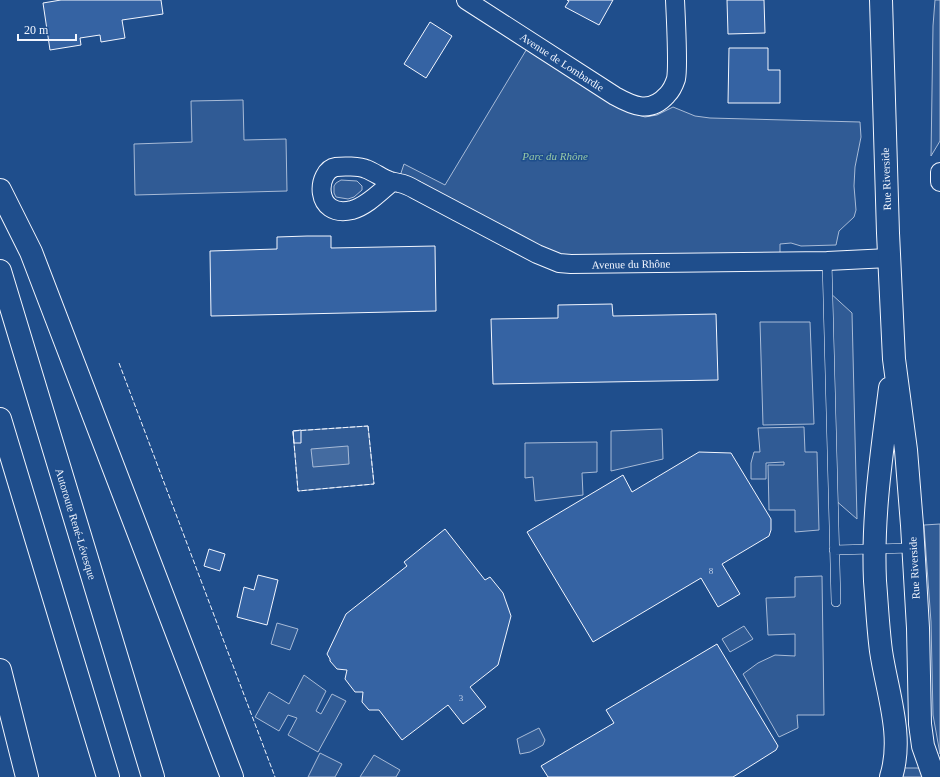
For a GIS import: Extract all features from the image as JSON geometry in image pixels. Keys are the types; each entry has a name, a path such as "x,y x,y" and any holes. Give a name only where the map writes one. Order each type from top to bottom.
{"main road":[{"name":"Rue Riverside","path":"881,0 889,258 894,359 906,450 913,548 918,628 920,724 923,746 934,777"},
{"path":"0,190 34,259 232,777"},
{"name":"Autoroute René-Lévesque","path":"0,271 153,777"},
{"name":"Rue Riverside","path":"891,777 896,756 895,728 881,651 877,613 874,548 879,479 894,359"},
{"path":"0,419 108,777"},
{"path":"0,670 27,777"}],"street":[{"name":"Avenue de Lombardie","path":"466,0 622,100 631,104 646,107 654,106 662,100 673,86 676,78 676,0"},
{"path":"940,172 940,182"},
{"name":"Avenue du Rhône","path":"392,182 405,184 537,254 559,263 827,261 889,258"}],"lane":[{"path":"827,261 836,602"},
{"path":"834,550 913,548"}],"shaded area":[{"path":"935,0 940,0 940,141 931,156 933,26"},
{"name":"Parc du Rhône","path":"528,47 635,114 645,117 657,115 673,107 695,116 710,118 860,122 861,137 855,167 854,186 856,210 854,217 839,231 836,245 801,246 791,243 780,244 780,262 571,264 398,182 404,164 445,185"},
{"path":"243,100 244,140 286,139 287,191 135,195 134,144 192,142 191,101"},
{"path":"341,180 357,181 362,186 362,190 354,197 348,199 336,197 334,193 334,186"},
{"path":"828,291 852,313 857,519 834,499"},
{"path":"760,322 810,322 814,424 763,425"},
{"path":"368,426 374,484 298,491 293,431"},
{"path":"804,427 805,452 817,452 819,530 795,532 795,510 769,510 768,465 784,465 784,462 766,463 766,479 751,479 751,463 754,452 760,452 758,428"},
{"path":"662,429 663,459 611,471 611,431"},
{"path":"597,442 597,472 582,473 583,495 535,501 533,477 525,478 525,443"},
{"path":"348,446 349,464 313,467 311,449"},
{"path":"940,524 940,754 933,715 931,622 924,525"},
{"path":"822,576 824,715 797,715 798,728 779,737 743,674 758,663 775,655 795,656 795,634 768,635 766,598 795,597 795,577"},
{"path":"277,623 298,629 290,650 271,644"},
{"path":"744,626 753,639 730,652 722,639"},
{"path":"304,675 326,691 316,711 321,714 332,694 346,701 318,752 288,735 297,718 288,715 279,731 255,717 269,692 289,704"},
{"path":"539,728 545,740 543,745 530,752 520,754 517,739"},
{"path":"320,753 342,764 335,777 308,777"},
{"path":"374,755 400,770 396,777 360,777"},
{"path":"900,766 906,768 921,768 924,777 897,777"}],"building":[{"path":"61,0 161,0 163,14 122,20 125,38 101,42 100,35 80,38 81,45 50,50 43,3"},
{"path":"567,0 613,0 599,25 565,7 569,1"},
{"path":"727,0 764,0 765,33 728,34"},
{"path":"430,22 452,36 426,78 404,64"},
{"path":"729,48 768,48 768,70 780,70 780,103 728,103"},
{"path":"331,236 331,248 435,246 436,311 211,316 210,251 277,249 277,237"},
{"path":"612,304 613,316 716,314 718,380 493,384 491,319 558,318 558,305"},
{"path":"301,430 301,443 294,443 293,431"},
{"path":"699,452 731,453 771,519 771,530 769,536 722,564 740,594 718,607 701,578 593,642 527,532 623,475 632,492"},
{"path":"445,529 485,580 490,577 503,593 511,616 498,665 470,687 486,707 463,724 448,705 402,740 379,710 369,710 362,702 363,692 355,692 345,679 347,670 337,669 330,661 327,654 346,614 407,566 404,562"},
{"path":"209,549 225,554 220,571 204,566"},
{"path":"258,575 278,580 267,625 237,617 244,587 254,590"},
{"path":"717,644 778,746 776,750 733,777 548,777 541,766 614,723 606,710"}],"fence":[{"path":"119,363 275,777"},
{"path":"368,426 374,484 298,491 293,431 368,426"}]}
